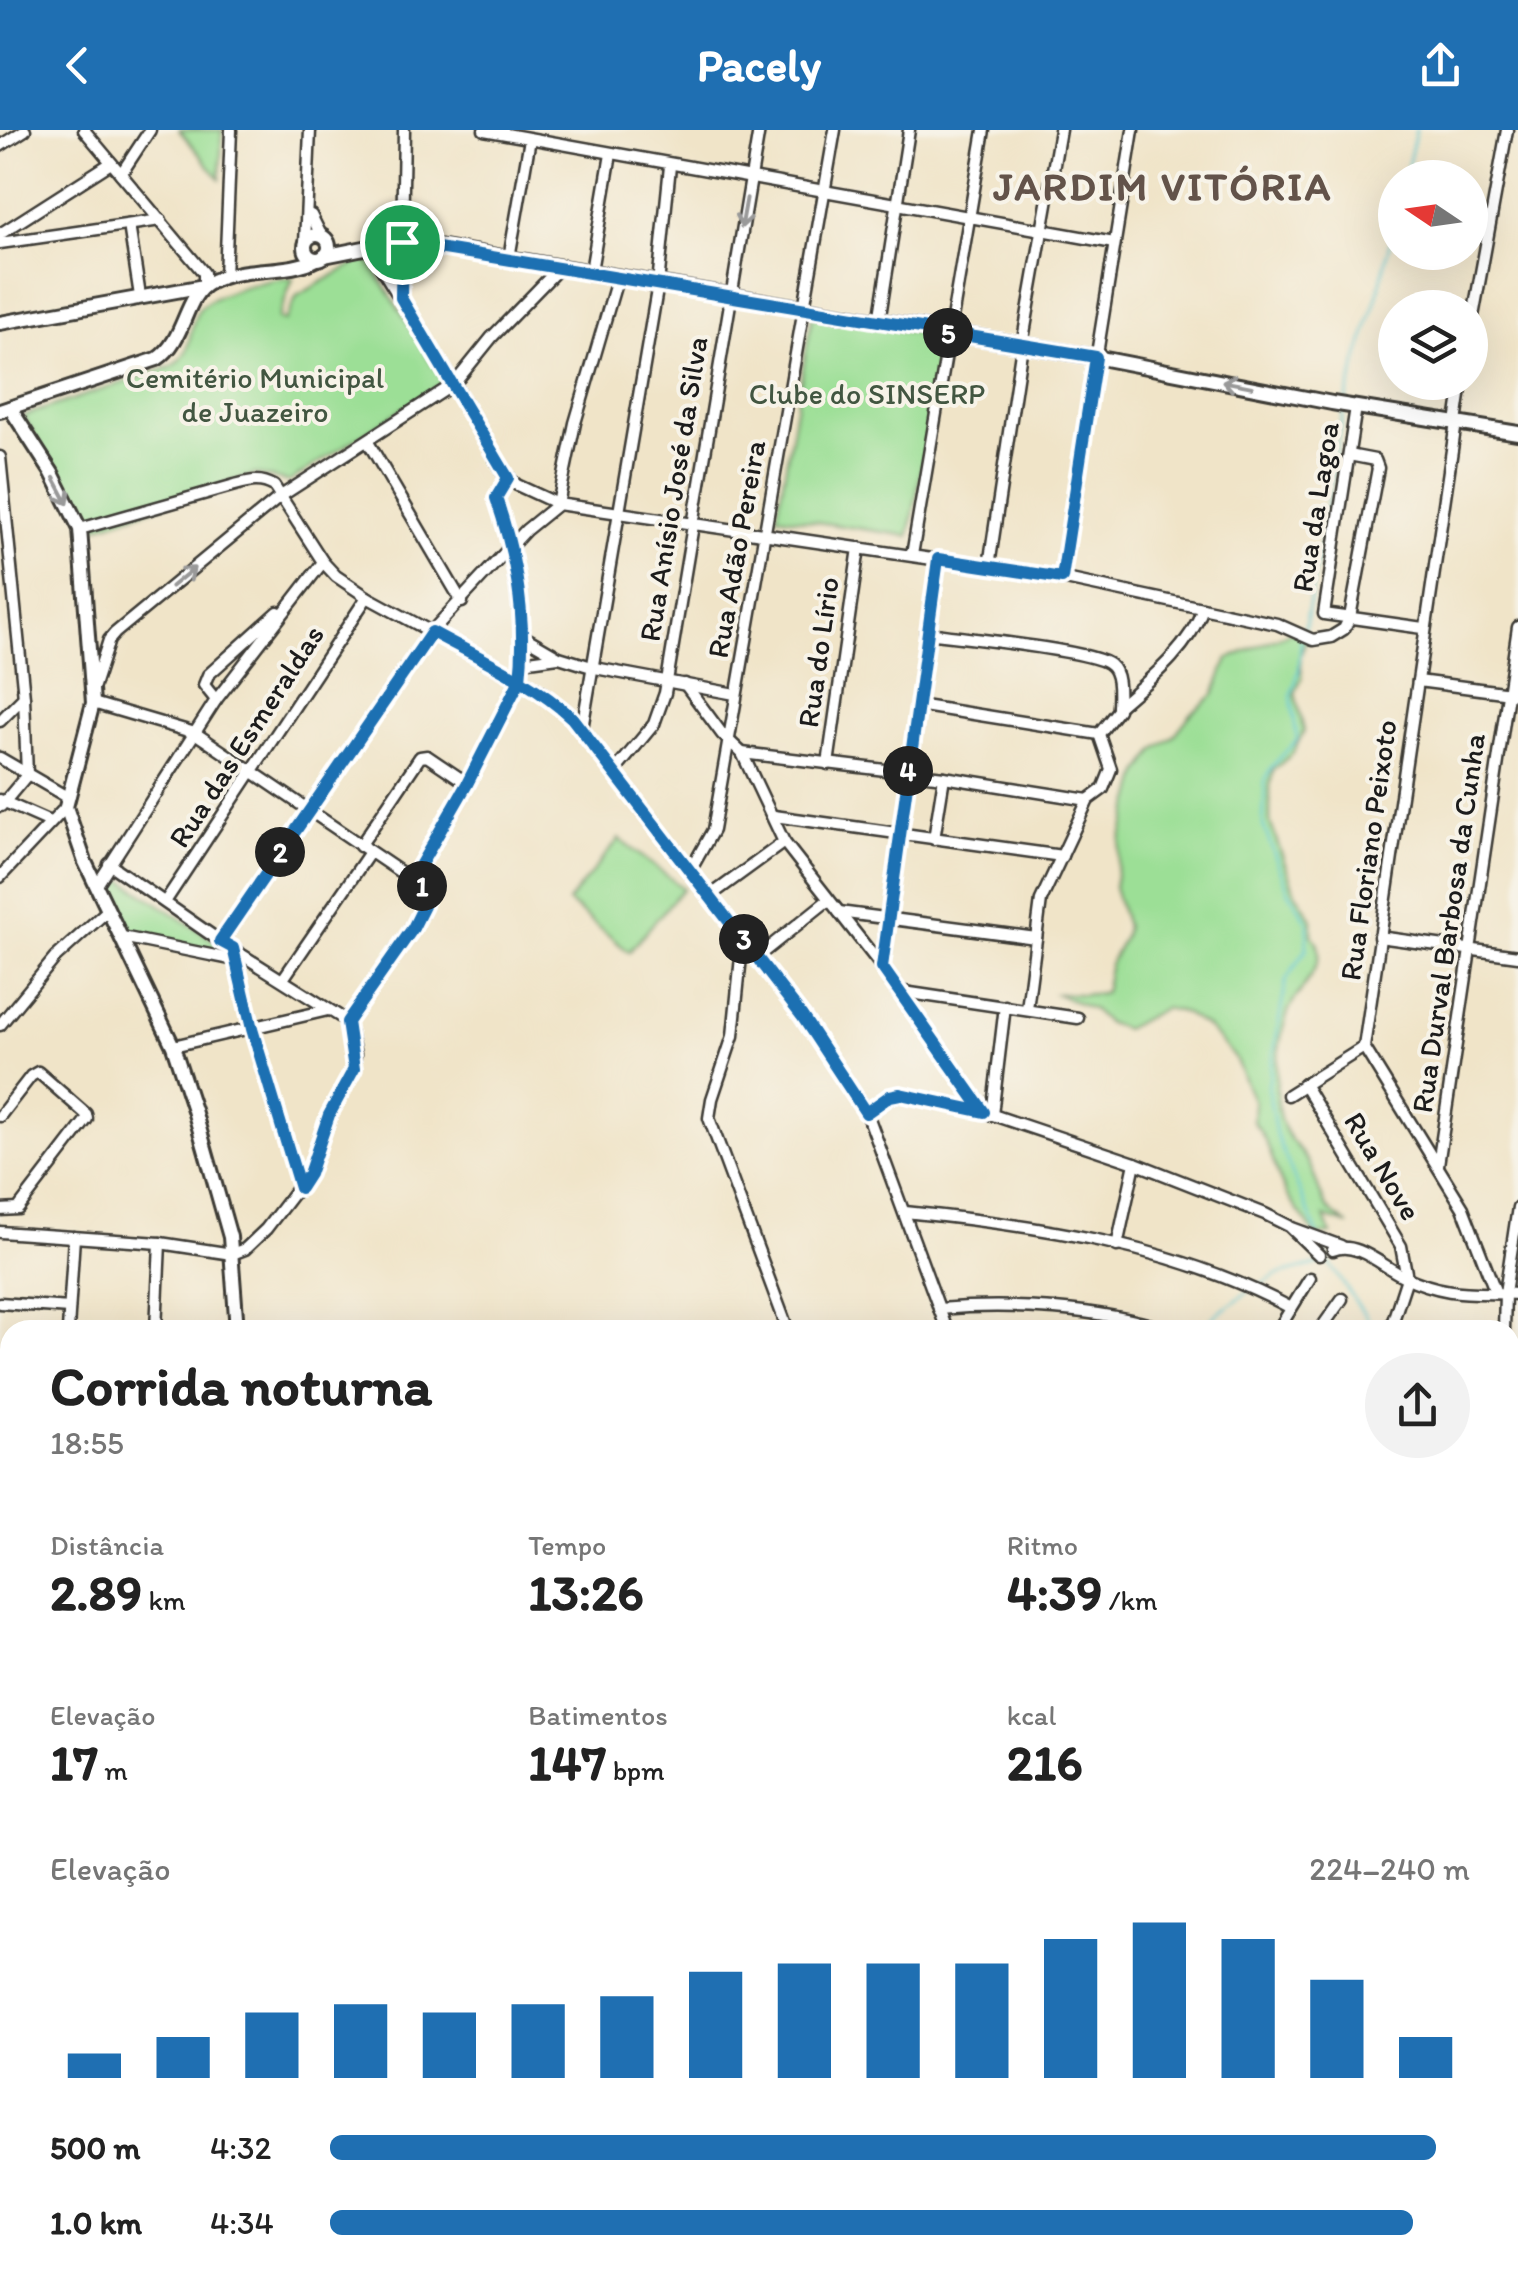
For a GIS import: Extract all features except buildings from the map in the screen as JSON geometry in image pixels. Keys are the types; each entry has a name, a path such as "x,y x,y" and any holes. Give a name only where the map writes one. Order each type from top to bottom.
{"street":[{"path":"0,146 24,130"},
{"path":"84,130 204,273 204,286 172,348 157,359 3,409 52,473 80,529 92,697"},
{"path":"120,174 150,130"},
{"path":"225,277 231,130"},
{"path":"310,130 305,246 309,256 320,257"},
{"path":"401,298 404,130"},
{"path":"484,130 1114,243"},
{"name":"Rua Anísio José da Silva","path":"615,771 654,724 667,680 759,130"},
{"name":"Rua Adão Pereira","path":"690,871 714,830 725,737 736,694 836,130"},
{"path":"879,322 909,130"},
{"path":"912,555 984,130"},
{"path":"989,566 1060,130"},
{"path":"1062,578 1134,130"},
{"path":"1478,290 1507,130"},
{"path":"509,258 530,140"},
{"path":"591,271 611,154"},
{"path":"0,234 111,163"},
{"path":"582,729 658,284 670,166"},
{"path":"307,214 328,249 320,257"},
{"path":"0,244 161,220"},
{"path":"129,225 140,296"},
{"path":"292,264 313,235 368,247 508,478 558,504 1062,578 1277,624 1321,640 1344,628 1350,618 1378,468 1375,460 1349,455"},
{"path":"0,324 204,286 225,277 402,242 591,271 1096,357 1354,407 1518,432"},
{"path":"0,877 66,802 112,636 281,496 454,384 492,337 560,268"},
{"path":"220,941 432,632 512,546 558,504 575,423 618,276"},
{"name":"Rua Floriano Peixoto","path":"1364,1047 1459,400"},
{"name":"Rua da Lagoa","path":"1350,618 1324,614 1354,407"},
{"path":"368,442 462,602"},
{"path":"0,457 24,697 27,775 2,803 50,822"},
{"path":"413,878 520,680 524,636 512,546 496,498 508,478"},
{"path":"80,529 256,480 274,486 336,576 551,699 582,729 615,771 836,1063 866,1113 943,1320"},
{"name":"Rua do Lírio","path":"828,764 859,548"},
{"path":"882,967 938,559"},
{"path":"97,885 216,700 323,562"},
{"name":"Rua das Esmeraldas","path":"165,902 367,597"},
{"path":"0,617 13,604"},
{"path":"216,700 204,684 208,675 287,606"},
{"path":"1099,734 1118,707 1178,649 1192,632 1203,608"},
{"path":"1350,618 1423,628"},
{"name":"Rua Durval Barbosa da Cunha","path":"1438,1166 1513,693 1518,627"},
{"path":"926,633 1059,651 1107,662 1116,673 1118,707"},
{"path":"524,636 559,657 595,668 736,694"},
{"path":"522,662 559,657"},
{"path":"1418,680 1513,693"},
{"path":"685,684 742,753 784,842 882,967 988,1113"},
{"path":"0,721 24,697"},
{"path":"0,1232 160,1243 232,1254 253,1244 309,1174 329,1115 354,1069 347,1022 420,916 427,890 195,733 92,697"},
{"path":"916,705 1099,734"},
{"path":"1027,1009 1041,900 1088,800 1103,789 1111,769 1099,734"},
{"path":"742,753 908,772 1088,800"},
{"path":"284,979 420,757 427,756 467,784"},
{"path":"0,758 66,802 85,862 173,1046 224,1208 236,1320"},
{"path":"934,839 944,778"},
{"path":"774,816 1062,856"},
{"path":"710,896 784,842"},
{"path":"109,864 234,954 284,979 347,1022"},
{"path":"757,957 827,901"},
{"path":"0,1025 55,958 108,910"},
{"path":"838,912 1036,938"},
{"path":"1379,936 1518,956"},
{"path":"122,937 234,954"},
{"path":"742,938 733,1036 712,1099 710,1118 784,1320"},
{"path":"234,954 252,1029 300,1188"},
{"path":"897,990 1078,1018"},
{"path":"988,1113 1006,1006"},
{"path":"173,1046 328,1010"},
{"path":"1288,1095 1364,1047 1464,1208 1500,1293 1503,1320"},
{"path":"0,1116 31,1076 41,1072 87,1119 18,1209 0,1210"},
{"name":"Rua Nove","path":"1304,1084 1402,1246 1407,1278"},
{"path":"866,1113 890,1096 900,1094 988,1113 1135,1163 1266,1214 1338,1248 1362,1252 1407,1278 1462,1294 1518,1294"},
{"path":"1116,1246 1135,1163"},
{"path":"1500,1293 1518,1206"},
{"path":"905,1212 1025,1228 1116,1246 1246,1285 1291,1308"},
{"path":"1289,1226 1318,1255"},
{"path":"68,1320 74,1237"},
{"path":"156,1320 160,1243"},
{"path":"1284,1320 1310,1278"},
{"path":"1393,1320 1407,1278"},
{"path":"1327,1320 1342,1299"},
{"path":"0,1304 69,1308"},
{"path":"939,1309 1037,1309 1126,1320"}],"green space":[{"path":"179,130 222,130 220,179"},
{"name":"Cemitério Municipal de Juazeiro","path":"367,257 444,382 289,482 255,474 91,529 23,416 173,366 184,355 198,311 215,298 257,283 293,278 278,319 285,321 297,296"},
{"name":"Clube do SINSERP","path":"812,317 946,338 909,536 777,516"},
{"path":"1295,630 1307,638 1300,656 1302,677 1295,693 1304,731 1292,754 1273,770 1270,822 1295,892 1312,919 1312,935 1319,954 1285,1022 1277,1064 1278,1106 1285,1131 1308,1162 1326,1206 1349,1225 1325,1217 1331,1234 1315,1236 1287,1195 1253,1122 1254,1102 1235,1058 1208,1028 1182,1012 1164,1008 1125,1029 1056,994 1104,992 1110,963 1126,926 1114,888 1121,840 1140,773 1156,749 1214,695 1228,659"},
{"path":"619,839 683,888 629,952 568,902"},
{"path":"111,872 228,950 227,955 127,933 103,887"}],"waterway":[{"path":"1409,160 1416,130"},
{"path":"1346,401 1383,270"},
{"path":"1304,632 1344,409"},
{"path":"1301,639 1299,670 1291,696 1297,740 1272,766 1265,780 1263,825 1288,890 1308,923 1306,950 1286,980 1268,1087 1276,1135 1318,1235"},
{"path":"1321,1242 1330,1264 1368,1320"},
{"path":"1259,1286 1277,1275 1326,1262"},
{"path":"1211,1320 1248,1292"}],"district":[{"name":"JARDIM VITÓRIA","path":"1163,186"}],"route":[{"path":"402,242 401,298 508,478 496,498 512,546 524,636 522,662 520,680 413,878 427,891 420,916 347,1022 354,1069 329,1115 309,1174 300,1188 252,1029 233,948 220,941 432,632 520,680 540,691 582,729 802,1016 866,1113 890,1096 900,1094 984,1112 882,967 926,633 938,559 1062,578 1096,357 402,242"}]}
